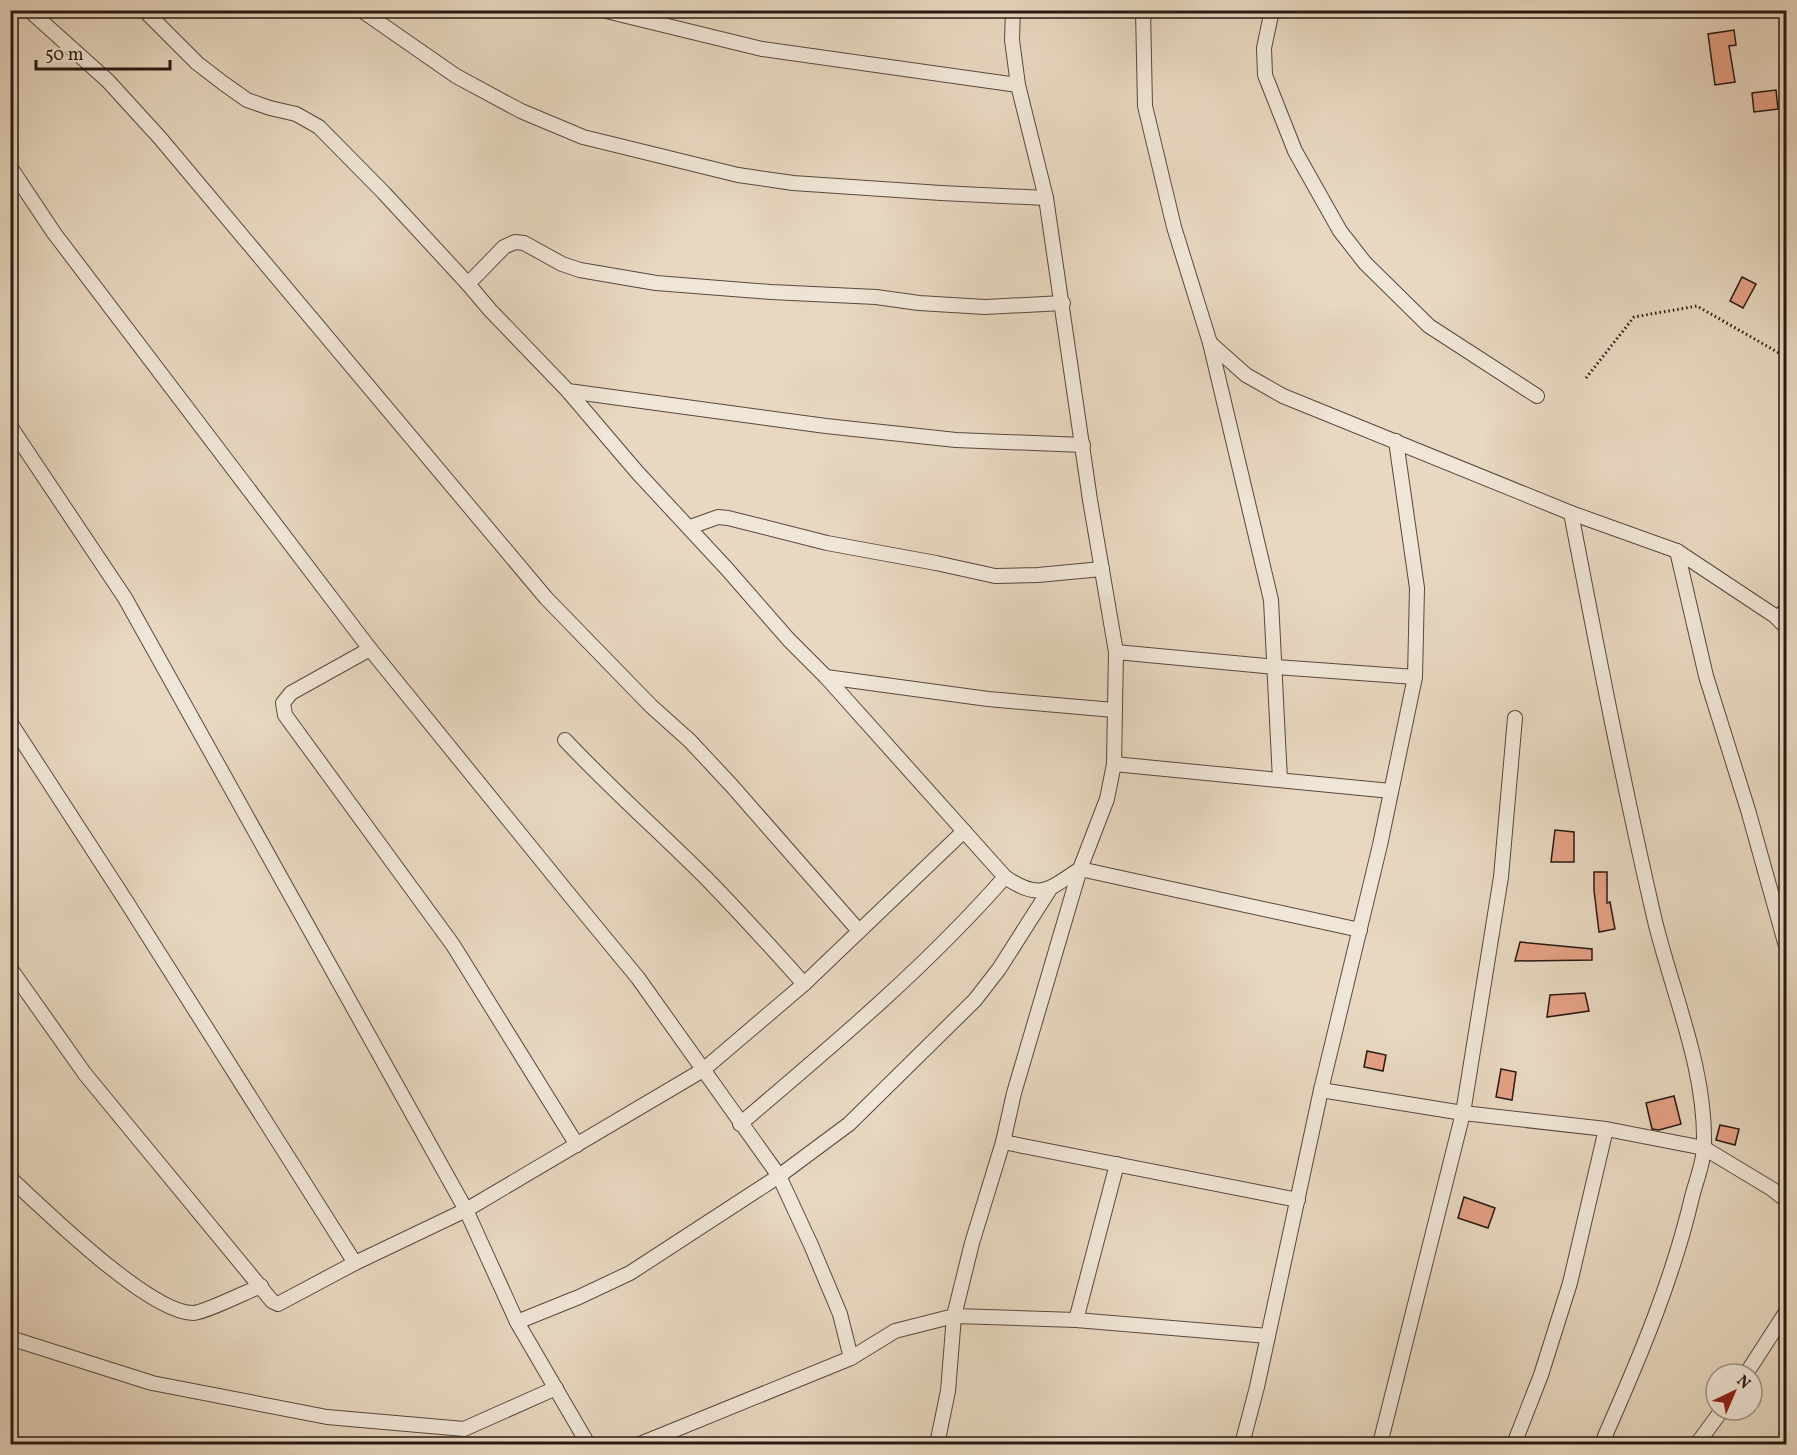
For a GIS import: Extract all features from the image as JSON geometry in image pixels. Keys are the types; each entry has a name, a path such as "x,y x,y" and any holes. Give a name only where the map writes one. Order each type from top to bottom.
{"street":[{"path":"29,10 108,81 160,138 546,598 651,706 690,741 859,932"},
{"path":"144,10 197,63 239,94 270,108 296,114 319,127 384,193 490,310 568,391 637,472 690,527 1005,877 1023,889 1034,891 1050,889"},
{"path":"602,10 762,49 1018,85"},
{"path":"937,1444 948,1391 954,1316 972,1243 1080,869 1107,799 1114,764 1116,652 1090,501 1046,198 1018,85 1012,40 1013,10"},
{"path":"1143,10 1145,106 1174,227 1210,343 1271,600 1280,780"},
{"path":"1272,10 1264,48 1265,75 1295,150 1340,231 1365,263 1429,326 1537,396"},
{"path":"366,12 456,76 521,111 583,137 738,175 793,183 1046,198"},
{"path":"10,167 54,233 370,649 638,978 779,1176 840,1314 851,1358"},
{"path":"468,284 504,247 515,242 524,243 562,264 580,270 656,283 876,297 919,303 985,307 1063,303"},
{"path":"1210,343 1246,375 1283,396 1571,513 1677,551 1775,616 1786,627"},
{"path":"568,391 838,427 956,440 1083,445"},
{"path":"10,426 125,598 466,1210 517,1322 588,1444"},
{"path":"1242,1444 1360,930 1415,676 1418,588 1396,441"},
{"path":"1571,513 1625,790 1655,920 1700,1086 1704,1148 1686,1222 1671,1270 1651,1326 1605,1436"},
{"path":"690,527 717,517 728,518 827,543 995,576 1038,575 1102,568"},
{"path":"1677,551 1707,676 1786,946"},
{"path":"370,649 291,693 283,703 285,715 453,945 577,1145"},
{"path":"1116,652 1276,667 1415,676"},
{"path":"826,677 988,699 1114,710"},
{"path":"1380,1444 1463,1113 1501,877 1515,718"},
{"path":"10,722 355,1263"},
{"path":"565,740 602,779 714,886 804,984"},
{"path":"1114,764 1391,791"},
{"path":"10,968 85,1074 272,1301 278,1304 355,1263 466,1210 703,1070 804,984 964,831"},
{"path":"517,1322 579,1298 630,1273 779,1176 849,1124 975,1000 999,969 1050,889 1080,869 1360,930"},
{"path":"740,1124 902,984 964,924 1005,877"},
{"path":"1322,1090 1463,1113 1606,1129 1704,1148 1786,1200"},
{"path":"1514,1444 1541,1375 1570,1283 1606,1129"},
{"path":"1003,1142 1298,1200"},
{"path":"1076,1320 1117,1164"},
{"path":"10,1179 126,1280 170,1308 196,1314 261,1286"},
{"path":"1754,1362 1786,1312"},
{"path":"640,1444 851,1358 895,1332 954,1316 1076,1320 1268,1336"},
{"path":"10,1338 152,1383 339,1418 464,1429 556,1389"},
{"path":"1697,1444 1713,1422"}],"lane":[{"path":"1775,616 1786,605"}],"path":[{"path":"1586,378 1634,316 1697,306 1786,357"}],"building":[{"path":"1734,30 1736,45 1729,46 1735,82 1715,85 1708,34"},
{"path":"1776,90 1778,109 1754,112 1752,93"},
{"path":"1742,277 1756,284 1743,308 1730,301"},
{"path":"1555,830 1574,832 1574,862 1551,862"},
{"path":"1594,872 1607,872 1607,903 1610,902 1615,929 1599,932"},
{"path":"1520,942 1592,949 1592,960 1515,961"},
{"path":"1585,993 1589,1011 1547,1017 1550,995"},
{"path":"1367,1051 1386,1055 1383,1071 1364,1067"},
{"path":"1501,1069 1516,1072 1512,1100 1496,1097"},
{"path":"1674,1096 1681,1124 1659,1130 1652,1129 1646,1103"},
{"path":"1720,1125 1739,1129 1735,1145 1716,1140"},
{"path":"1464,1197 1495,1208 1488,1228 1458,1218"}]}
